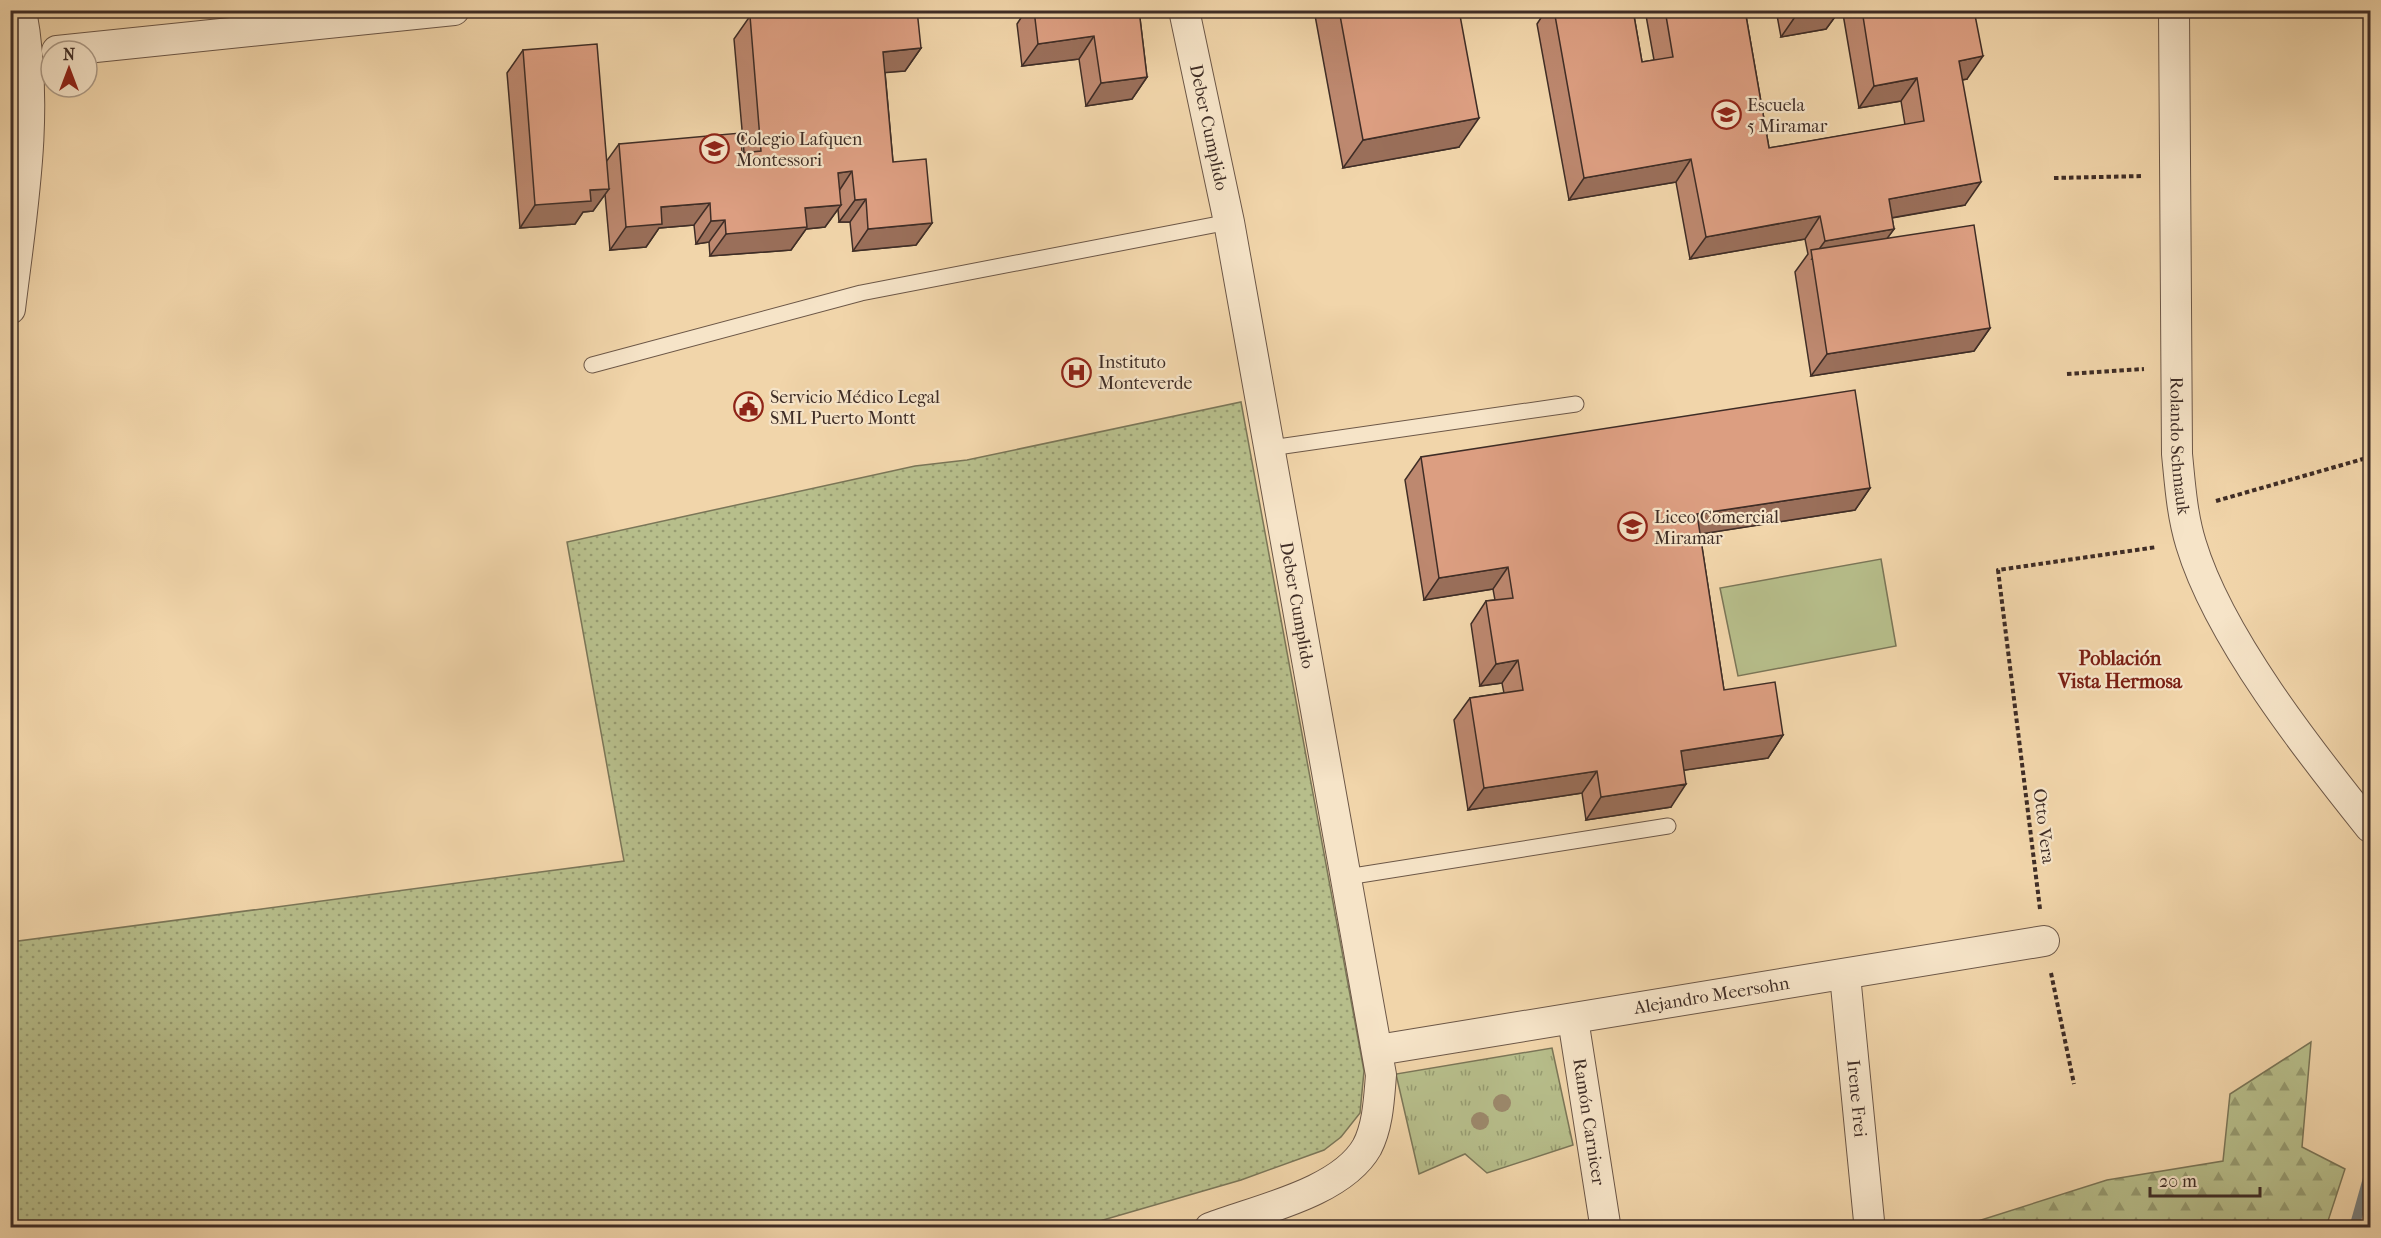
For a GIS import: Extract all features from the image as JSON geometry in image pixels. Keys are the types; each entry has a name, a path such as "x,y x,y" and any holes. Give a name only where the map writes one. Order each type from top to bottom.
{"street":[{"path":"21,10 39,40"},
{"name":"Deber Cumplido","path":"1184,10 1229,222 1381,1075 1379,1100 1368,1145 1358,1161 1329,1185 1210,1227"},
{"name":"Rolando Schmauk","path":"2174,10 2177,454 2183,510 2190,542 2200,569 2241,648 2288,718 2370,827"},
{"path":"99,46 438,11"},
{"path":"10,309 31,115 39,81"},
{"name":"Alejandro Meersohn","path":"1378,1050 2044,941"},
{"name":"Irene Frei","path":"1845,975 1869,1221"},
{"name":"Ramón Carnicer","path":"1573,1018 1605,1224"}],"lane":[{"path":"591,365 861,293 1229,222"},
{"path":"1270,448 1576,404"},
{"path":"1347,877 1668,826"}],"path":[{"path":"2054,178 2175,176"},
{"path":"2067,374 2175,368"},
{"path":"2183,510 2370,457"},
{"name":"Otto Vera","path":"2074,1084 2044,941 1998,570 2190,542"}],"green space":[{"path":"1241,402 1364,1071 1360,1113 1341,1137 1324,1150 1241,1180 1079,1227 11,1227 11,942 624,861 567,542 915,466 967,460"},
{"path":"1881,559 1896,646 1738,676 1720,588"},
{"path":"2311,1042 2302,1147 2345,1169 2326,1227 1959,1227 2107,1180 2223,1161 2230,1094"},
{"path":"1552,1048 1573,1145 1487,1173 1465,1154 1419,1174 1396,1074"}],"building":[{"path":"816,10 917,10 921,48 883,52 893,162 926,159 932,223 868,229 866,199 855,200 852,171 838,173 841,205 805,208 807,227 726,234 725,220 711,221 710,203 661,207 662,224 626,227 619,144 741,133 742,153 761,151 750,16"},
{"path":"1034,10 1139,10 1147,77 1101,83 1094,36 1038,44"},
{"path":"1339,10 1459,10 1479,118 1363,140"},
{"path":"1554,10 1633,10 1642,62 1673,57 1665,10 1745,10 1769,148 1924,121 1917,78 1874,86 1862,10 1974,10 1983,56 1959,61 1981,182 1889,199 1894,229 1825,241 1820,216 1706,237 1691,159 1584,178"},
{"path":"1796,10 1821,10 1797,14"},
{"path":"597,44 609,189 590,190 591,201 535,205 523,50"},
{"path":"1974,225 1990,328 1827,354 1811,250"},
{"path":"1855,390 1870,488 1697,514 1724,690 1775,682 1783,735 1681,751 1686,784 1601,797 1597,771 1484,788 1470,698 1523,690 1518,660 1496,664 1486,601 1513,598 1508,567 1439,578 1421,457"}],"waterway":[{"path":"2354,1228 2370,1171"}],"place":[{"name":"Escuela 5 Miramar","path":"1726,115"},
{"name":"Colegio Lafquen Montessori","path":"715,149"},
{"name":"Instituto Monteverde","path":"1077,372"},
{"name":"Servicio Médico Legal SML Puerto Montt","path":"749,407"},
{"name":"Liceo Comercial Miramar","path":"1633,527"}],"district":[{"name":"Población Vista Hermosa","path":"2120,670"}]}
